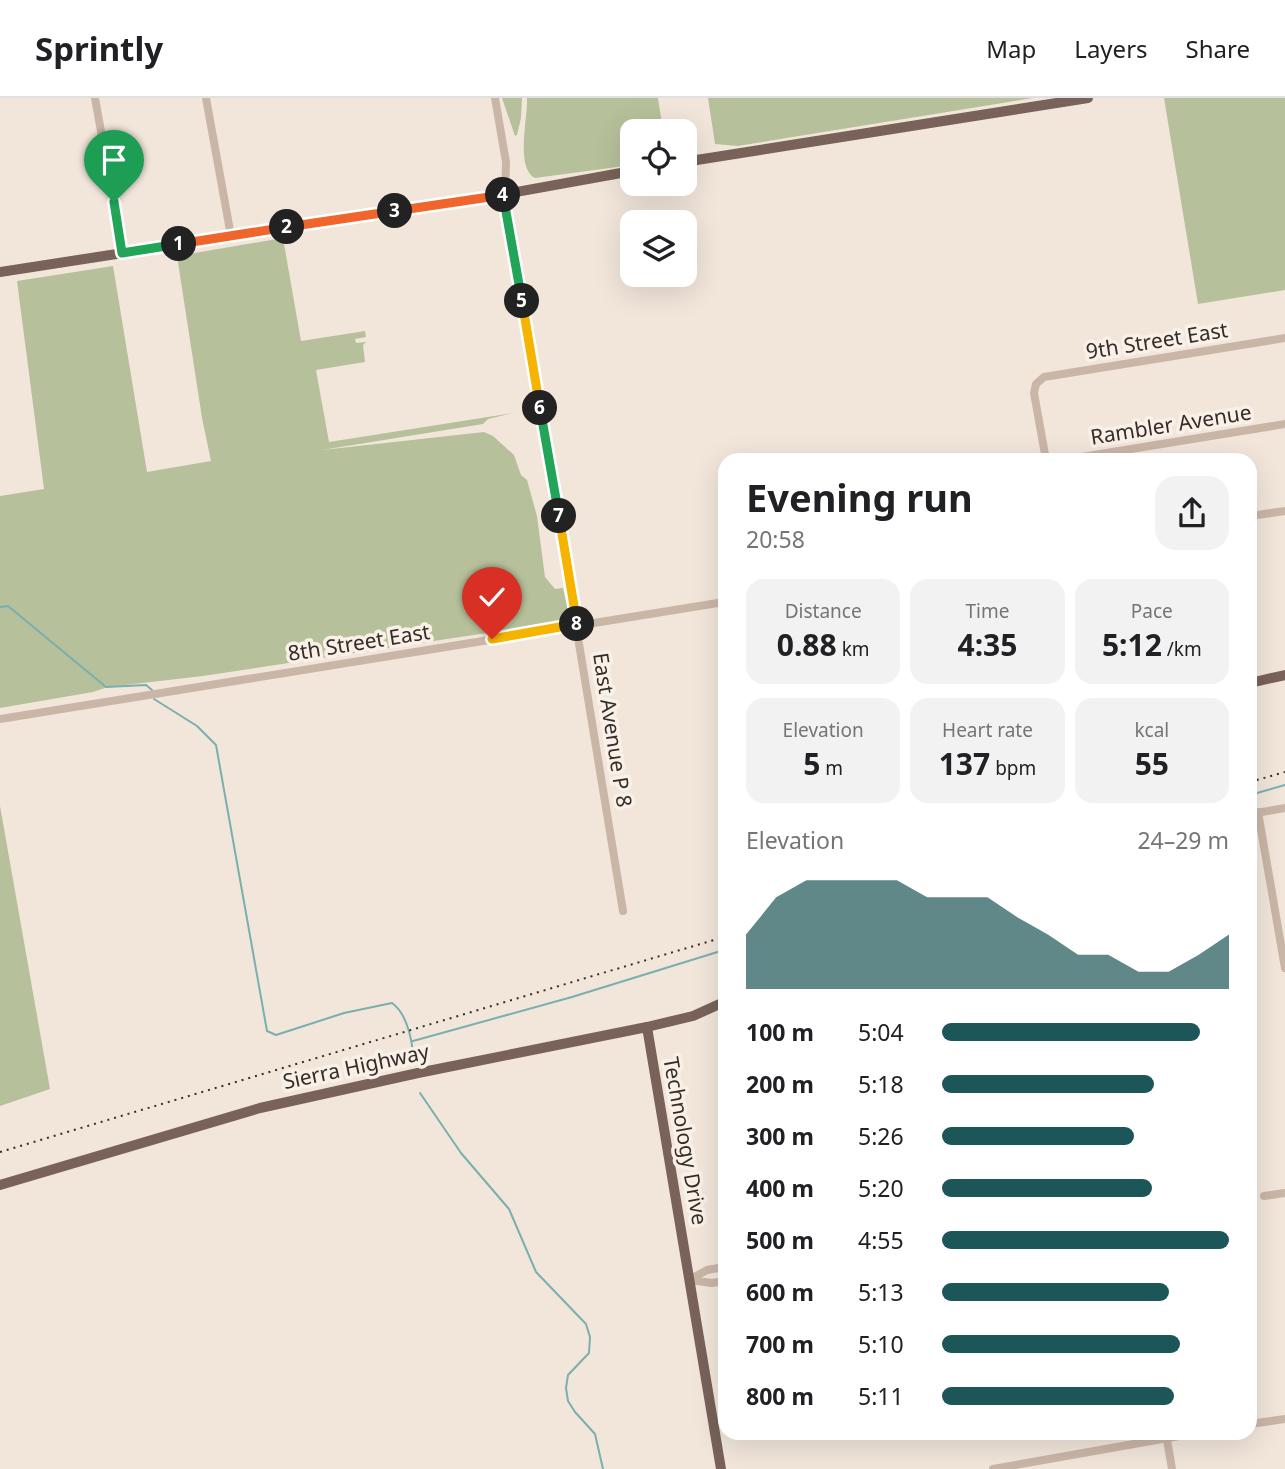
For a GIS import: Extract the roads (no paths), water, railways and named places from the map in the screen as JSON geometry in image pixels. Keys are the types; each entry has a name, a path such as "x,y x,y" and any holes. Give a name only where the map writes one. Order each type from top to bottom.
{"main road":[{"path":"697,160 1088,98"},
{"path":"0,272 620,174"},
{"path":"1257,681 1285,675"},
{"name":"Sierra Highway","path":"0,1185 260,1108 647,1027 693,1016 718,1005"},
{"name":"Technology Drive","path":"647,1027 721,1469"}],"street":[{"path":"95,98 122,253"},
{"path":"206,98 231,236"},
{"name":"East Avenue P 8","path":"495,98 506,162 505,194 623,911"},
{"name":"9th Street East","path":"1045,453 1034,393 1036,384 1044,377 1285,338"},
{"name":"Rambler Avenue","path":"1106,453 1285,424"},
{"path":"1257,515 1285,511"},
{"name":"8th Street East","path":"0,719 718,603"},
{"path":"1257,813 1285,808"},
{"path":"1257,828 1285,968"},
{"path":"1265,1196 1285,1193"},
{"path":"689,1280 707,1270 718,1268"},
{"path":"689,1280 718,1282"},
{"path":"1257,1423 1285,1419"},
{"path":"993,1469 1146,1440"},
{"path":"1168,1440 1172,1469"}],"waterway":[{"path":"0,607 8,606 106,687 146,685 152,690"},
{"path":"154,699 197,726 216,745 267,1031 276,1035 344,1013 392,1003 404,1019 413,1052"},
{"path":"1257,793 1285,785"},
{"path":"413,1041 572,997 718,952"},
{"path":"420,1093 461,1153 509,1209 536,1272 586,1324 590,1337 589,1353 568,1375 566,1388 568,1401 595,1434 603,1469"}],"railway":[{"path":"1257,780 1285,772"},
{"path":"0,1152 718,939"}]}
